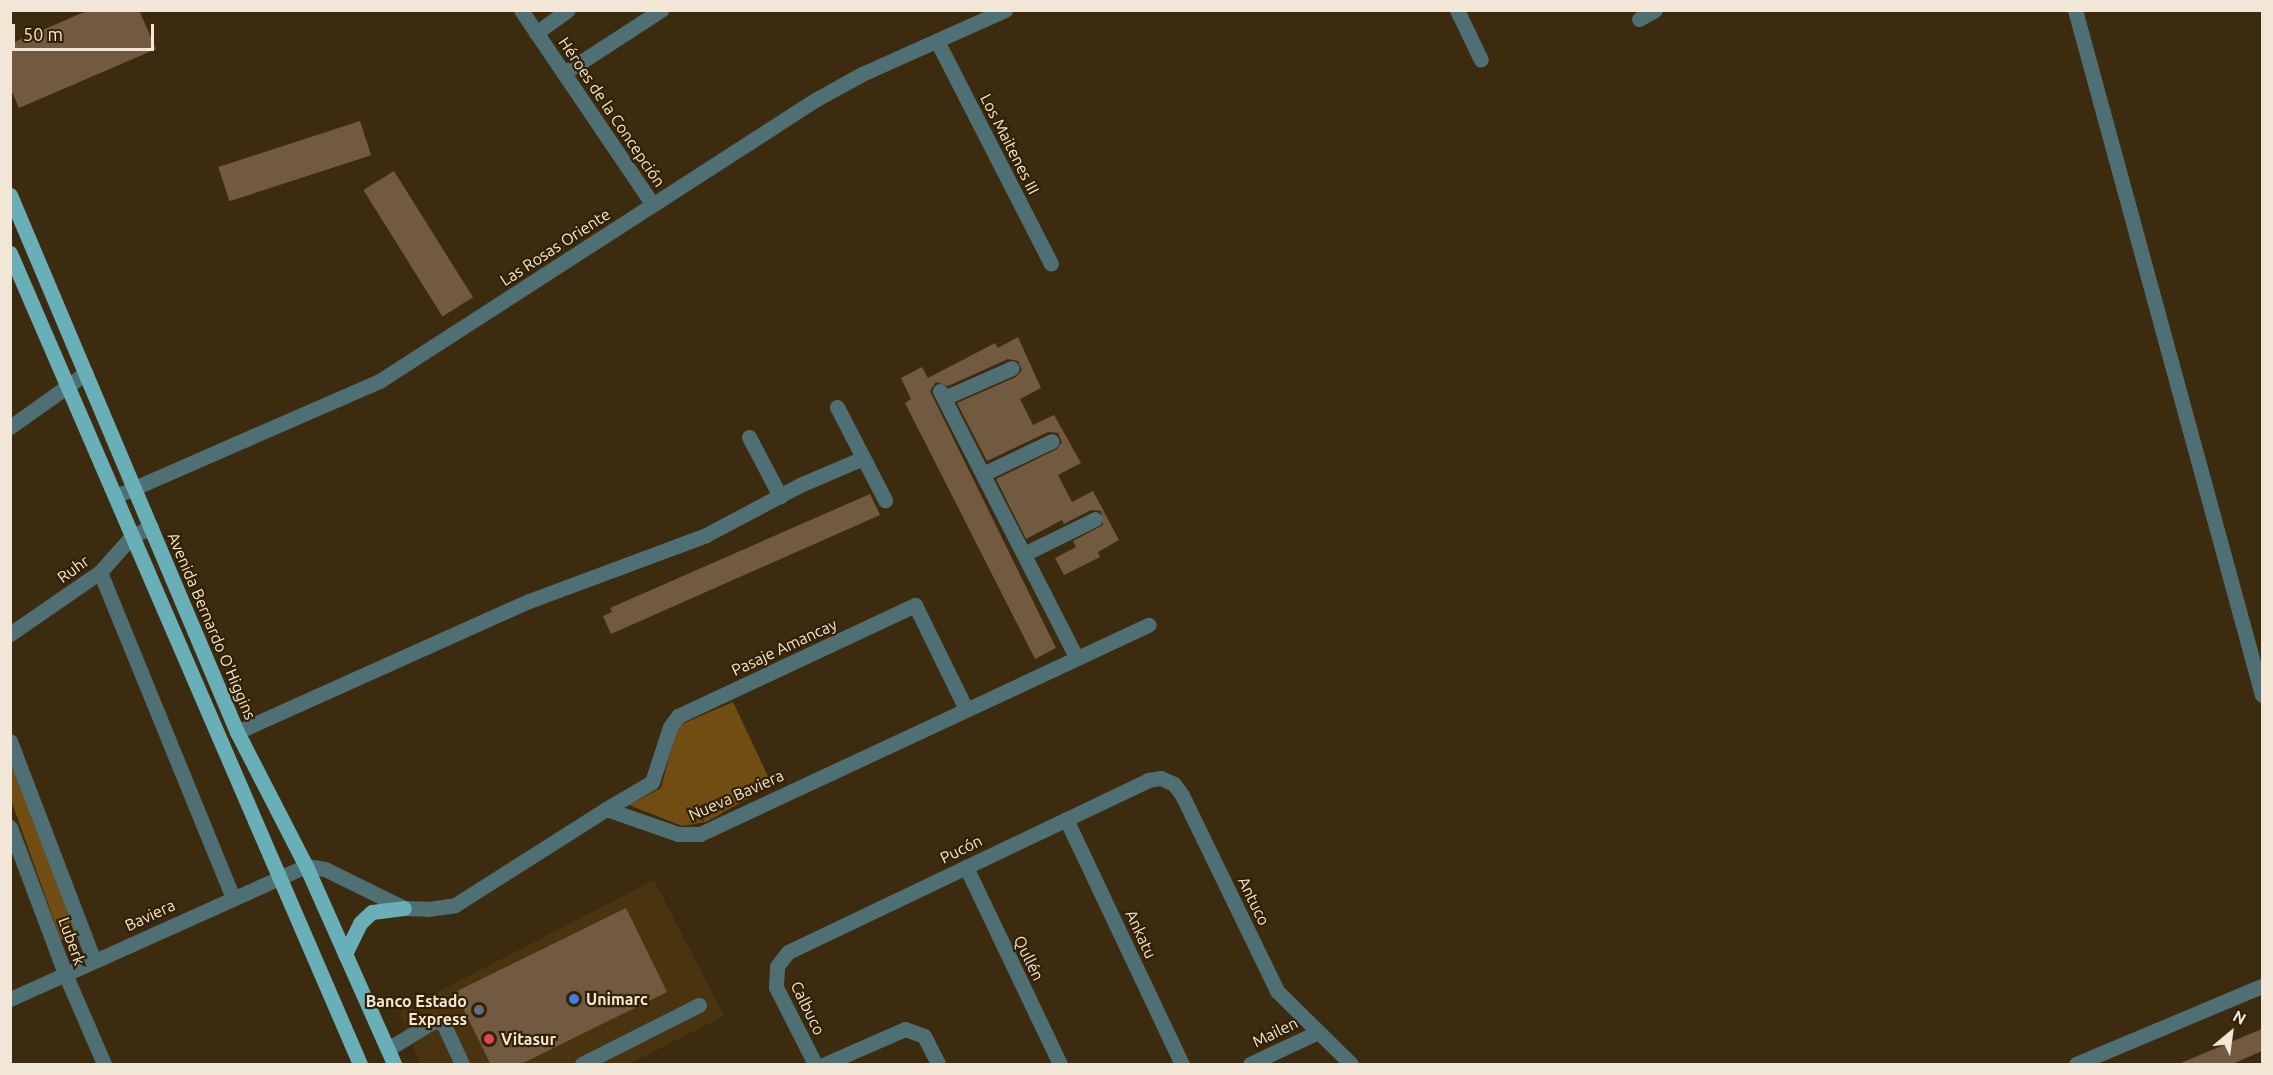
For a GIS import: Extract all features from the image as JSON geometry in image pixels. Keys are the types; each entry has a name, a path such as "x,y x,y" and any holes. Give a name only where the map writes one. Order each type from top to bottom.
{"main road":[{"name":"Avenida Bernardo O'Higgins","path":"10,195 237,732 306,866 394,1065"},
{"path":"10,253 360,1065"},
{"path":"345,954 360,923 372,912 404,908"}],"street":[{"name":"Héroes de la Concepción","path":"521,10 653,205"},
{"path":"536,33 568,10"},
{"path":"564,74 661,10"},
{"name":"Las Rosas Oriente","path":"116,496 381,380 832,90 937,41 980,16 1005,10"},
{"path":"1457,10 1480,60"},
{"path":"1639,19 1655,10"},
{"path":"2075,10 2217,522 2262,695"},
{"name":"Los Maitenes III","path":"937,41 1051,264"},
{"path":"1012,368 942,395 1077,657"},
{"path":"10,427 86,373"},
{"path":"837,407 885,500"},
{"path":"749,437 780,496"},
{"path":"983,474 1052,441"},
{"path":"237,732 530,601 706,535 780,496 863,458"},
{"path":"1023,554 1095,519"},
{"name":"Ruhr","path":"10,634 100,572 132,536 151,527"},
{"path":"100,572 232,896"},
{"name":"Pasaje Amancay","path":"606,809 652,782 670,727 678,716 915,605 965,707"},
{"name":"Nueva Baviera","path":"606,809 678,834 699,834 965,707 1149,625"},
{"name":"Luberk","path":"10,741 94,961"},
{"name":"Pucón","path":"777,966 788,952 1066,819 1148,780 1167,780"},
{"name":"Antuco","path":"1167,780 1182,795 1277,991 1316,1033 1351,1065"},
{"path":"306,866 325,869 404,908 455,904 606,809"},
{"name":"Ankatu","path":"1066,819 1182,1065"},
{"name":"Luberk","path":"10,827 66,976 104,1065"},
{"name":"Baviera","path":"10,999 66,976 232,896 306,866"},
{"name":"Qullén","path":"966,867 1060,1065"},
{"name":"Calbuco","path":"777,966 776,987 815,1065"},
{"path":"2076,1065 2262,986"},
{"path":"582,1065 699,1005"},
{"path":"388,1049 434,1021 443,1023 462,1065"},
{"path":"825,1065 910,1029 924,1036 938,1065"},
{"name":"Mailen","path":"1250,1065 1316,1033"}],"shaded area":[{"path":"733,702 772,785 706,822 682,826 629,805 661,788 675,735 682,724"},
{"path":"11,755 77,932 61,940 11,800"},
{"path":"654,880 724,1016 629,1064 420,1064 399,1012"}],"building":[{"path":"89,10 139,10 156,49 19,108 10,87 10,44"},
{"path":"360,121 371,155 229,201 218,167"},
{"path":"394,171 473,297 442,316 363,190"},
{"path":"1018,337 1041,388 1020,399 1033,425 1054,415 1081,463 1058,475 1072,502 1093,491 1119,540 1098,552 1100,557 1064,575 1055,558 1076,547 1073,541 1103,525 1101,511 1091,510 1064,524 1062,520 1026,539 996,479 1057,449 1062,442 1058,433 1048,432 987,461 957,403 1016,377 1022,370 1018,361 1008,359 948,386 936,382 930,391 1056,648 1035,659 905,403 911,399 901,378 922,367 928,378 995,343 998,348"},
{"path":"870,494 880,515 611,634 603,616 612,612 610,608"},
{"path":"626,908 667,992 519,1065 491,1065 455,992"},
{"path":"2262,1029 2262,1051 2230,1065 2176,1065"}],"place":[{"name":"Unimarc","path":"574,999"},
{"name":"Banco Estado Express","path":"479,1010"},
{"name":"Vitasur","path":"489,1039"}]}
